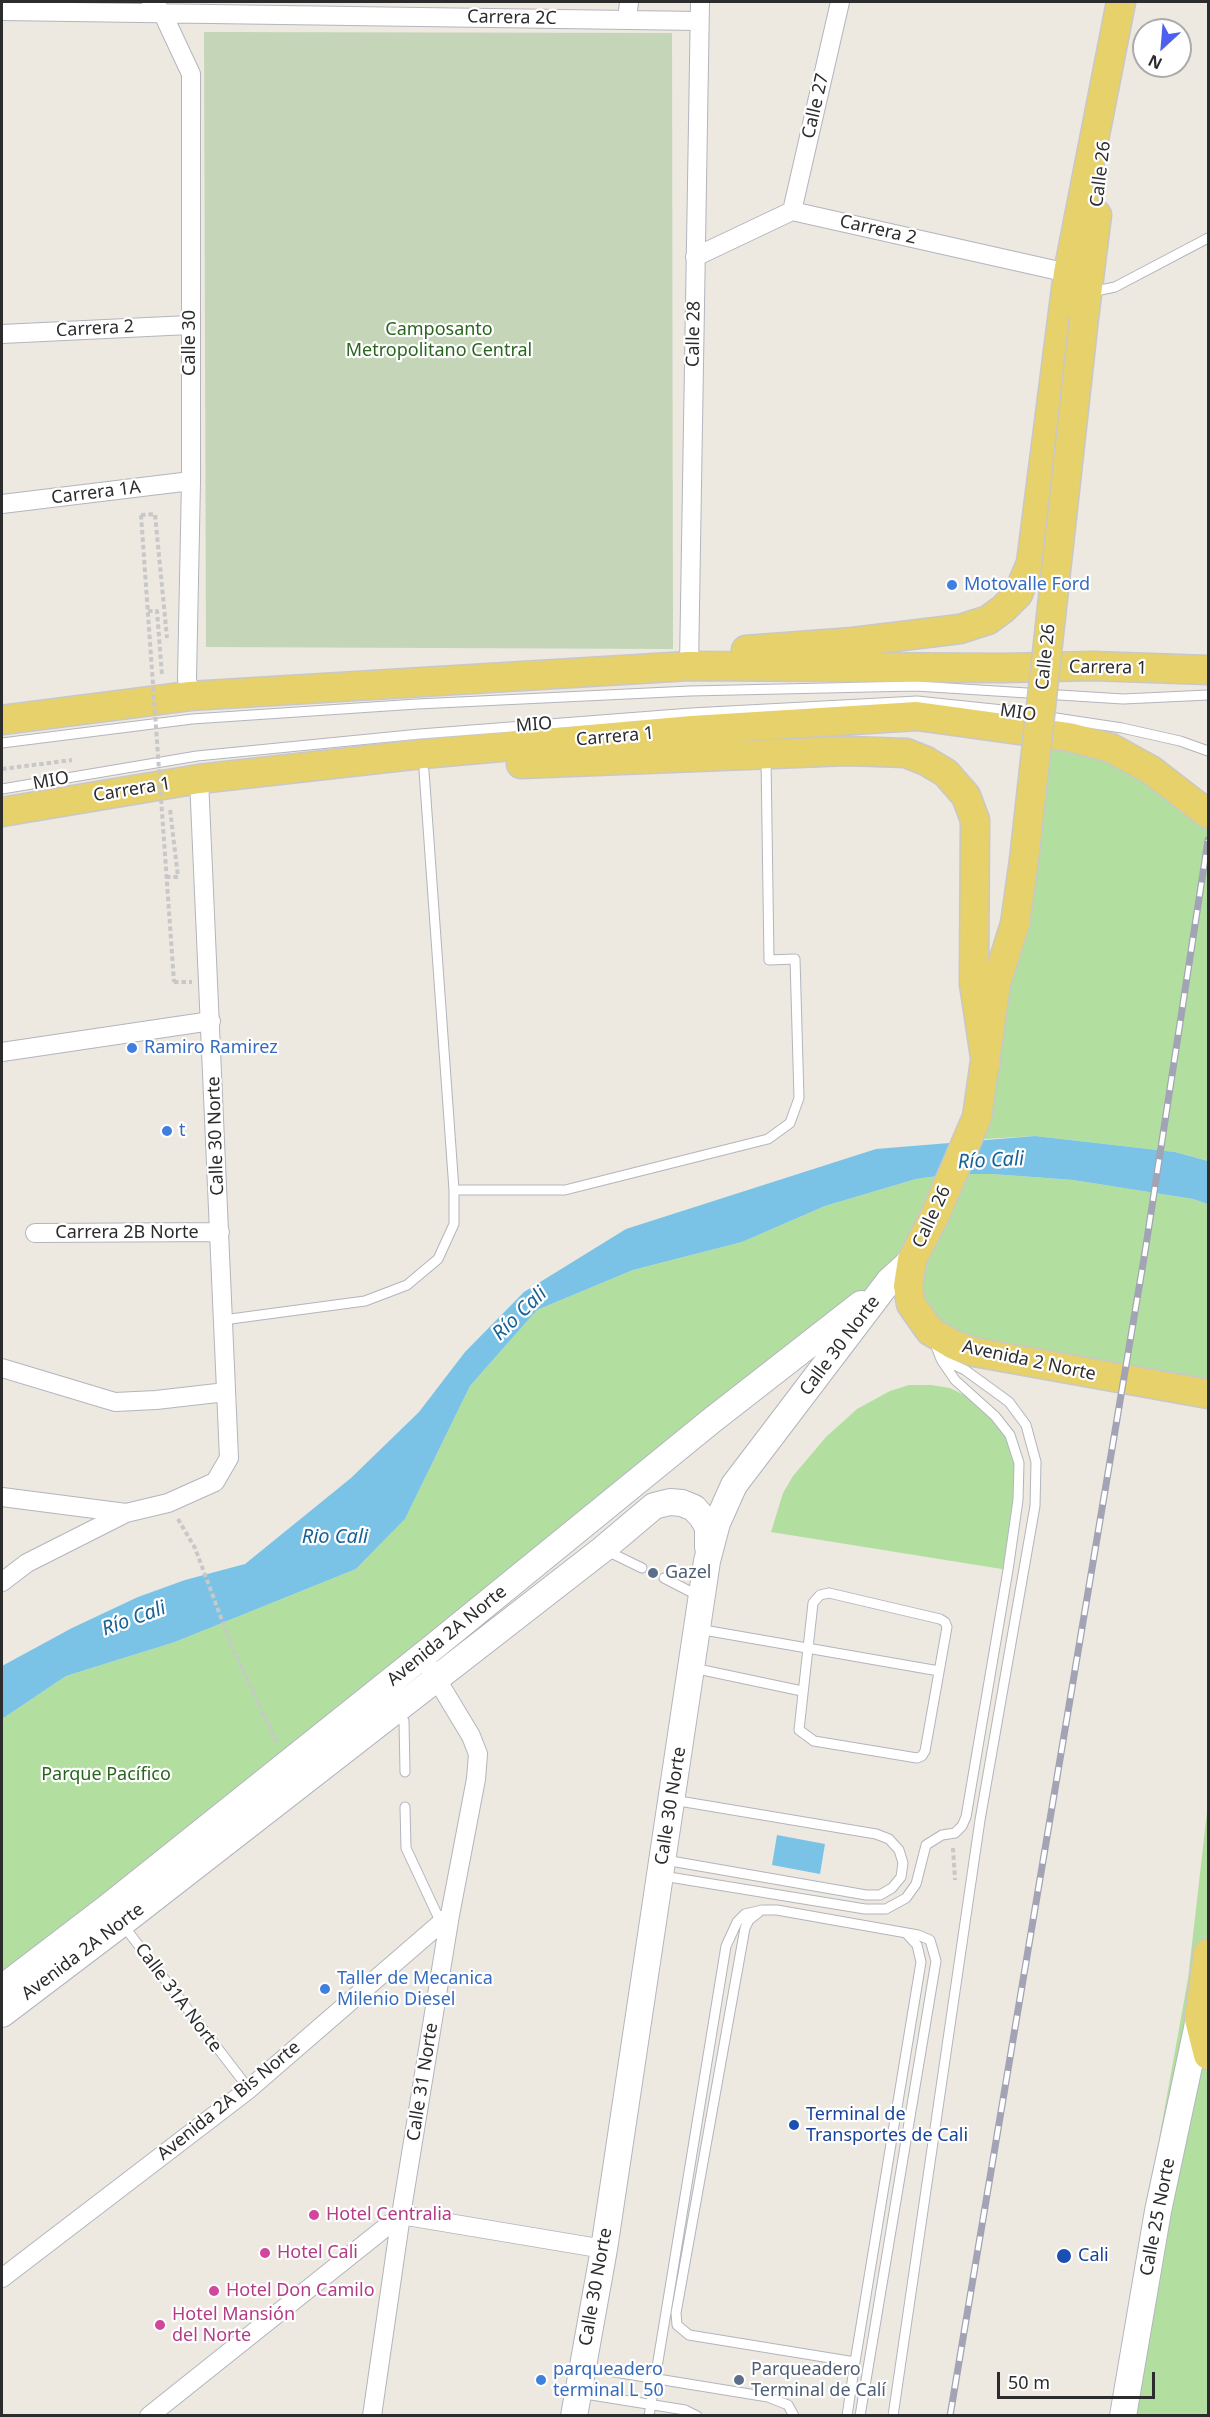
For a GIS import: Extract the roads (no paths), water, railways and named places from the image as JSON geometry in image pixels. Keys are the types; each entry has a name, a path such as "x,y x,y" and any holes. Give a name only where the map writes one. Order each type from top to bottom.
{"main road":[{"path":"689,666 751,649 853,642 960,629 988,620 1018,594 1031,563 1080,294 1121,2"},
{"name":"Calle 26","path":"912,1260 936,1213 977,1117 996,984 1015,924 1024,860 1080,294"},
{"name":"Carrera 1","path":"2,720 190,696 689,666 1003,668 1093,666 1209,670"},
{"name":"Carrera 1","path":"2,812 199,779 327,764 692,730 917,716 1069,737 1111,748 1152,770 1209,814"},
{"path":"327,764 424,771 559,762 848,751 906,753 926,760 946,773 966,796 975,820 974,984 986,1064"},
{"name":"Calle 30 Norte","path":"576,2404 604,2249 698,1629 706,1561 717,1523 734,1485 889,1281 912,1260"},
{"name":"Avenida 2 Norte","path":"912,1260 908,1286 911,1304 930,1331 954,1345 974,1352 1209,1394"},
{"name":"Avenida 2A Norte","path":"2,2014 115,1915 422,1657 711,1421 889,1281"},
{"name":"Avenida 2A Norte","path":"2,1988 115,1915 395,1710 603,1549 654,1506 670,1502 682,1503 694,1508 708,1527 706,1561"},
{"name":"Calle 25 Norte","path":"1123,2415 1158,2211 1199,2019 1208,1965"},
{"name":"Calle 25 Norte","path":"1199,2019 1209,2055"}],"street":[{"path":"627,20 629,2"},
{"name":"Calle 28","path":"689,666 699,2"},
{"name":"Calle 27","path":"792,211 840,2"},
{"name":"Carrera 2C","path":"2,11 157,7 367,8 627,20 699,21"},
{"name":"Calle 30","path":"157,7 191,74 189,325 191,481 188,679 190,696"},
{"path":"696,257 792,211"},
{"name":"Carrera 2","path":"792,211 1080,294"},
{"name":"Carrera 2","path":"2,334 189,325"},
{"name":"Carrera 1A","path":"2,504 191,481"},
{"name":"Calle 30 Norte","path":"126,1513 168,1503 215,1482 229,1458 199,779"},
{"path":"2,1053 211,1021"},
{"name":"Carrera 2B Norte","path":"35,1233 220,1232"},
{"path":"2,1368 115,1402 226,1392"},
{"path":"2,1497 126,1513"},
{"path":"2,1582 27,1563 126,1513"},
{"name":"Calle 31 Norte","path":"372,2415 446,1919 476,1779 477,1754 471,1736 422,1657"},
{"name":"Avenida 2A Bis Norte","path":"2,2278 249,2089 446,1919"},
{"path":"149,2415 401,2215 604,2249"}],"lane":[{"path":"1080,294 1115,287 1209,238"},
{"name":"MIO","path":"2,743 192,718 690,691 916,686 1124,699 1209,695"},
{"name":"MIO","path":"2,789 197,756 420,734 691,713 917,701 1003,710 1122,728 1180,741 1209,751"},
{"path":"454,1190 565,1190 768,1139 790,1122 799,1098 795,959 769,960 766,753"},
{"path":"224,1320 365,1301 407,1285 438,1259 454,1224 454,1190 424,771"},
{"path":"661,1868 865,1909 886,1909 906,1898 916,1884 926,1845 942,1835 955,1833 962,1826 966,1817 1008,1570 1018,1500 1019,1463 1010,1435 995,1416 955,1380 941,1359 930,1331"},
{"path":"893,2415 980,1820 1035,1506 1036,1462 1026,1425 1009,1402 965,1370 941,1359"},
{"path":"603,1549 642,1568"},
{"path":"664,1578 702,1597"},
{"path":"829,1593 940,1619 947,1627 939,1671 925,1751 917,1758 814,1741 799,1730 813,1603 820,1595 829,1593"},
{"path":"698,1629 939,1671"},
{"path":"692,1668 802,1691"},
{"path":"395,1710 404,1721 405,1772"},
{"path":"661,1868 866,1895 880,1895 892,1888 901,1877 903,1863 899,1850 889,1839 876,1834 671,1800"},
{"path":"405,1807 406,1848 446,1919"},
{"path":"762,1910 749,1920 745,1928 676,2313 677,2325 689,2335 855,2362"},
{"path":"649,2415 726,1946 736,1922 745,1914 762,1910 777,1910 906,1933 930,1940 936,1961 860,2415"},
{"name":"Calle 31A Norte","path":"115,1915 249,2089"},
{"path":"847,2415 921,1962 917,1945 906,1933"},
{"path":"582,2366 768,2397 788,2405 794,2415"},
{"path":"576,2404 685,2410 697,2415"}],"water":[{"name":"Rio Cali","path":"1035,1136 1175,1152 1208,1161 1208,1204 1193,1199 1073,1180 992,1174 952,1174 916,1179 825,1206 742,1242 633,1270 537,1310 470,1386 405,1519 356,1569 175,1642 66,1676 2,1719 2,1666 72,1628 138,1597 185,1580 245,1564 351,1478 419,1412 465,1352 524,1292 626,1229 876,1149"},
{"path":"777,1835 825,1844 820,1874 772,1865"}],"railway":[{"path":"950,2416 1145,1252 1208,840"}],"place":[{"name":"Motovalle Ford","path":"952,585"},
{"name":"Ramiro Ramirez","path":"132,1048"},
{"name":"t","path":"167,1131"},
{"name":"Gazel","path":"653,1573"},
{"name":"Taller de Mecanica Milenio Diesel","path":"325,1989"},
{"name":"Terminal de Transportes de Cali","path":"794,2125"},
{"name":"Hotel Centralia","path":"314,2215"},
{"name":"Hotel Cali","path":"265,2253"},
{"name":"Cali","path":"1064,2256"},
{"name":"Hotel Don Camilo","path":"214,2291"},
{"name":"Hotel Mansión del Norte","path":"160,2325"},
{"name":"parqueadero terminal L 50","path":"541,2380"},
{"name":"Parqueadero Terminal de Calí","path":"739,2380"}],"park label":[{"name":"Camposanto Metropolitano Central","path":"439,340"},
{"name":"Parque Pacífico","path":"106,1775"}],"water label":[{"name":"Río Cali","path":"991,1161"},
{"name":"Río Cali","path":"520,1314"},
{"name":"Río Cali","path":"134,1619"}]}
